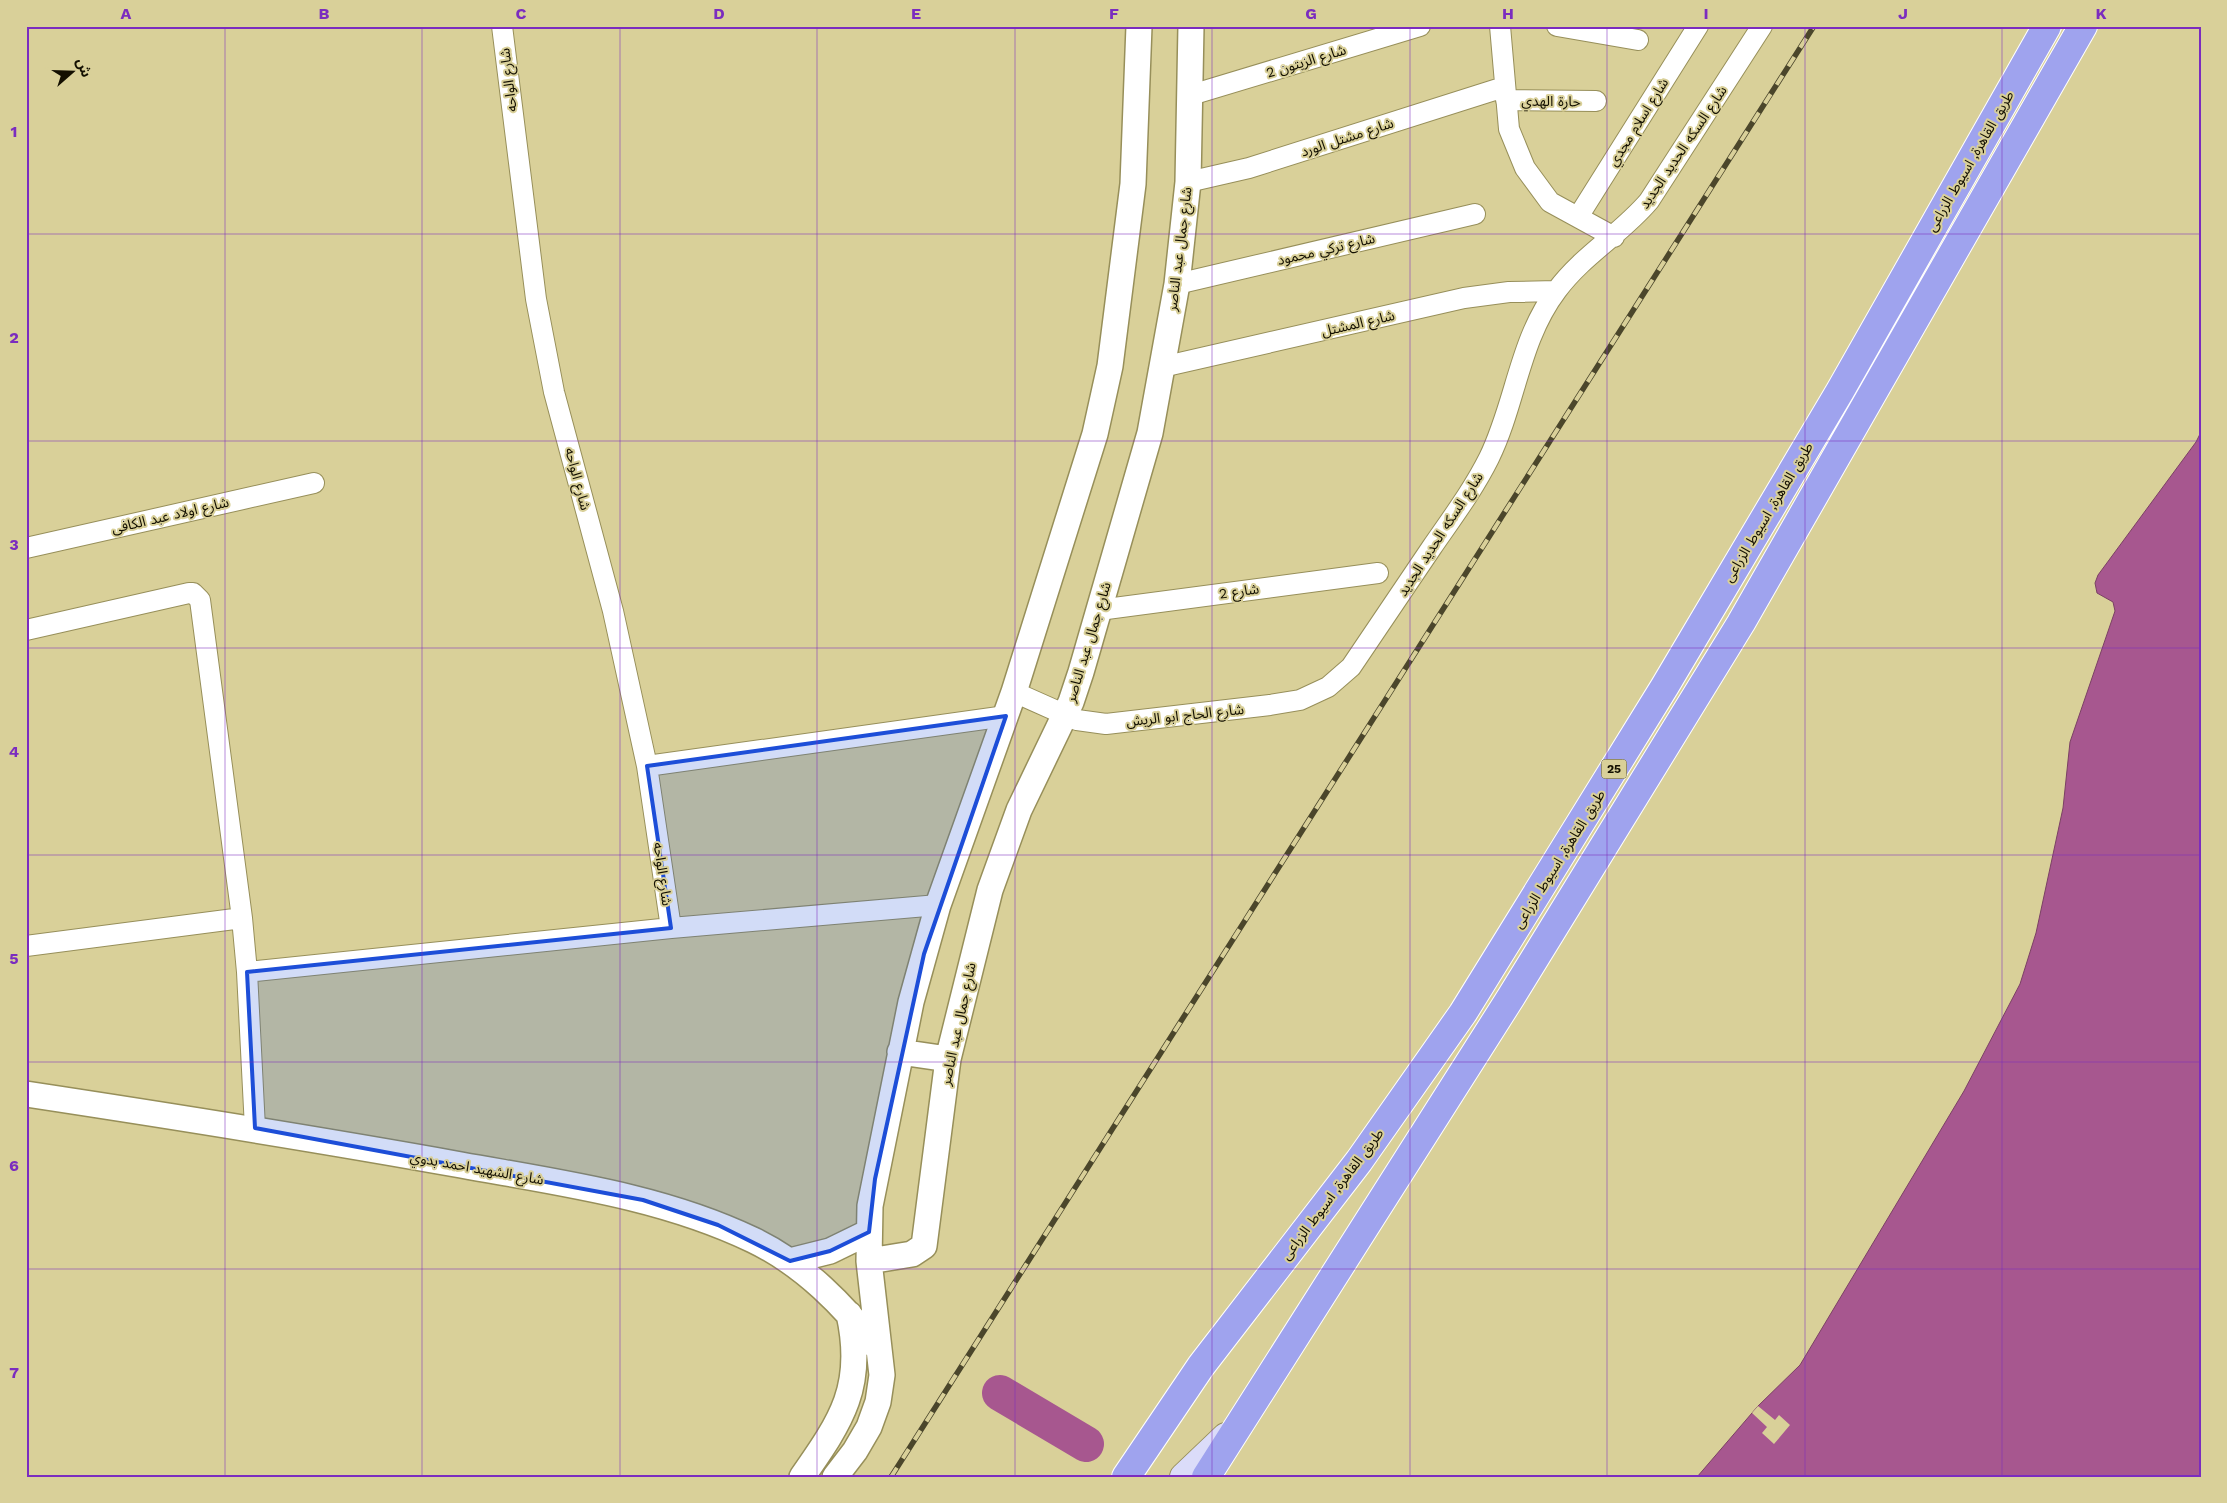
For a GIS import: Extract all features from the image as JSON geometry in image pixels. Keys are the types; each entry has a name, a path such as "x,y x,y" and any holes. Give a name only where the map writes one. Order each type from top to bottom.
{"highway":[{"name":"طريق القاهرة, اسيوط الزراعى","path":"1126,1477 1201,1366 1359,1161 1463,1013 1665,686 1825,416 2046,26"},
{"name":"25","path":"1206,1477 1506,1006 1736,632 2083,26"}],"main road":[{"path":"1184,1477 1235,1429"}],"street":[{"name":"شارع الواحه","path":"502,26 532,269 552,382 613,611 647,766 671,928"},
{"path":"835,1477 855,1451 869,1427 878,1402 882,1375 869,1261 872,1197 900,1052 924,954 938,905 1014,692 1095,434 1110,366 1133,184 1138,26"},
{"name":"شارع جمال عبد الناصر","path":"869,1261 912,1254 924,1246 933,1164 948,1059 990,890 1019,810 1065,714 1081,672 1150,433 1177,284 1188,182 1191,26"},
{"name":"شارع الزيتون 2","path":"1191,95 1420,26"},
{"path":"1500,26 1509,129 1525,168 1550,202 1614,237"},
{"path":"1557,26 1638,40"},
{"name":"شارع اسلام مجدي","path":"1578,217 1698,26"},
{"name":"شارع السكه الحديد الجديد","path":"1351,666 1473,488 1504,424 1523,355 1530,338 1537,322 1556,291 1592,253 1633,220 1649,201 1762,26"},
{"name":"حارة الهدي","path":"1505,93 1596,101"},
{"name":"شارع مشتل الورد","path":"1188,182 1249,168 1505,93"},
{"name":"شارع تركي محمود","path":"1177,284 1475,214"},
{"name":"شارع المشتل","path":"1162,367 1464,298 1509,292 1556,291"},
{"name":"شارع اولاد عبد الكافى","path":"26,548 314,484"},
{"name":"شارع 2","path":"1099,610 1378,573"},
{"path":"26,630 189,593 198,596 202,605 242,918 247,972 255,1128"},
{"name":"شارع الحاج ابو الريش","path":"1014,692 1077,720 1106,724 1270,706 1300,700 1321,690 1351,666"},
{"path":"647,766 1006,716"},
{"path":"247,972 671,928 938,905"},
{"path":"26,946 242,918"},
{"path":"900,1052 948,1059"},
{"name":"شارع الشهيد احمد بدوي","path":"26,1094 255,1128 643,1200 718,1225 754,1240 790,1261 816,1281 849,1314 880,1352"},
{"path":"790,1261 830,1251 870,1232"},
{"path":"802,1477 839,1422 852,1385 855,1350 849,1314"}],"highlighted area":[{"path":"1006,716 924,954 875,1179 869,1232 830,1251 790,1261 718,1225 643,1200 255,1128 247,972 671,928 647,766"}],"shaded area":[{"path":"2201,432 2201,1477 1697,1477 1758,1406 1800,1365 1964,1091 2020,984 2036,933 2063,808 2070,742 2115,611 2113,602 2097,593 2095,583 2098,575 2196,442"}],"pier":[{"path":"1758,1406 1775,1420 1779,1415 1790,1425 1774,1444 1762,1433 1767,1427 1752,1413"}],"waterway":[{"path":"1000,1393 1086,1444"}],"railway":[{"path":"891,1477 1814,26"}]}
